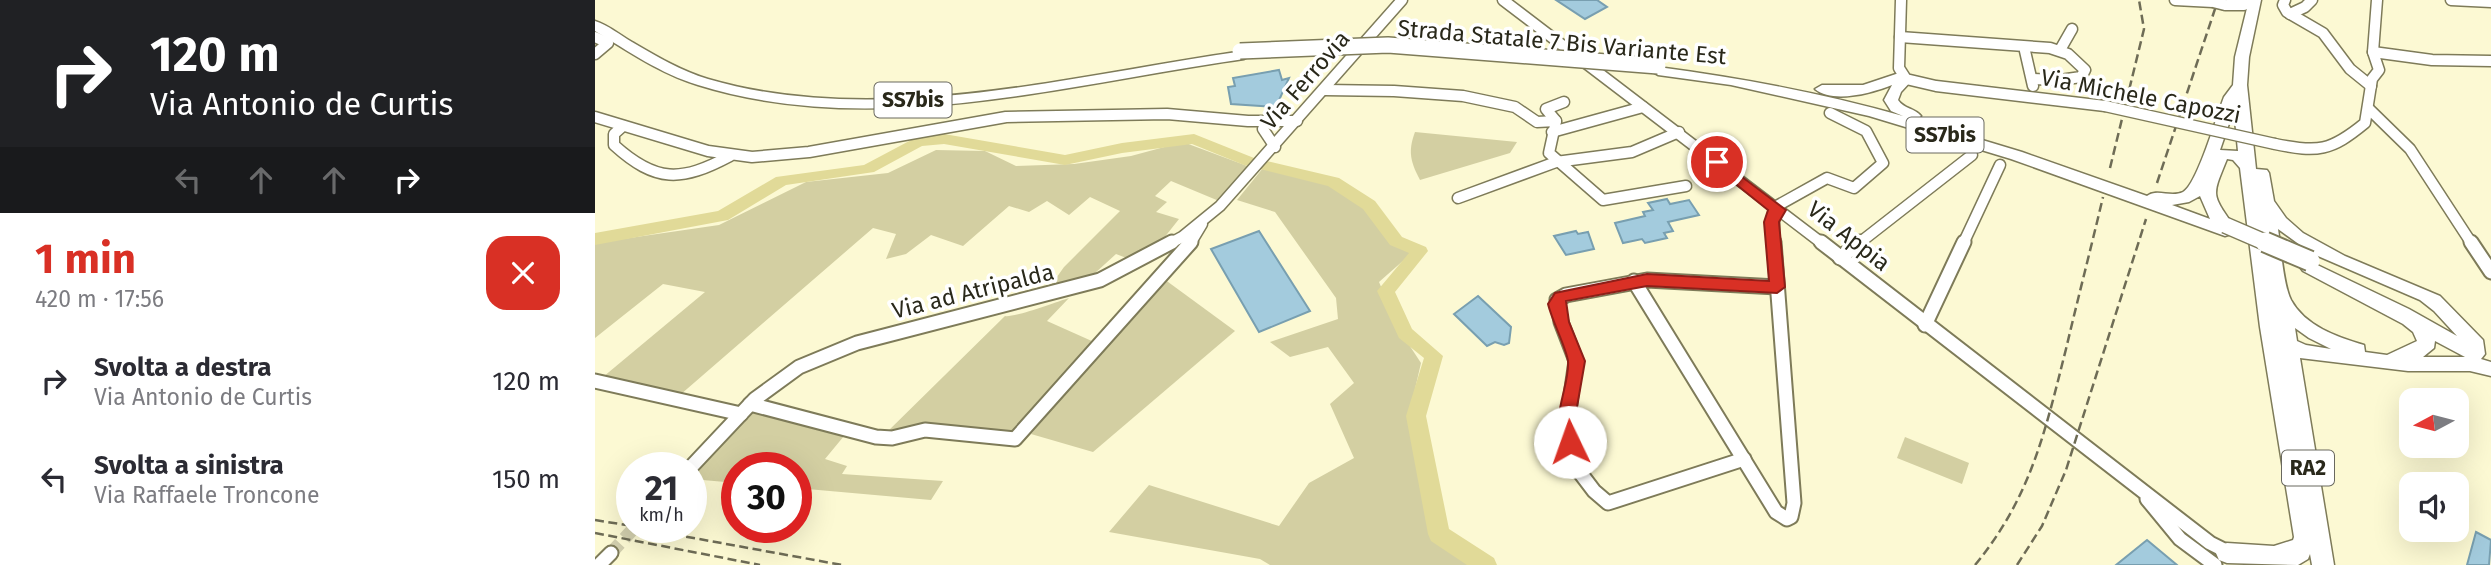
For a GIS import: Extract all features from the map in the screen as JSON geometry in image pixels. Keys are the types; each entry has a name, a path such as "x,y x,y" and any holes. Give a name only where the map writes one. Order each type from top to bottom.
{"highway":[{"name":"RA2","path":"2255,0 2245,42 2240,85 2242,127 2266,255 2301,523"},
{"name":"RA2","path":"2265,0 2252,61 2251,87 2254,130 2266,201 2266,255 2281,299 2322,561"},
{"name":"Strada Statale 7 Bis Variante Est","path":"595,17 666,58 709,76 750,88 804,96 877,98 953,92 1242,53 1322,50 1409,51 1658,69 1773,83 1940,127 2145,194 2225,227"},
{"name":"Strada Statale 7 Bis Variante Est","path":"595,25 653,60 701,81 754,95 822,102 884,102 973,94 1242,53"},
{"name":"Strada Statale 7 Bis Variante Est","path":"1658,69 1815,97 1869,112 2225,227 2310,257 2491,362"},
{"path":"1773,83 1855,92 1910,79"},
{"path":"1910,79 1893,91 1891,100 1896,108 1940,127"},
{"path":"2145,194 2180,200 2191,197 2199,188 2231,97 2240,85"},
{"path":"2225,227 2207,204 2206,195 2220,156 2225,152 2236,155 2248,168"},
{"path":"2266,201 2276,218 2310,257"},
{"path":"2484,350 2427,296 2310,257 2289,240 2266,255 2266,276 2276,337 2289,346 2303,352 2330,356 2408,364 2470,364 2491,369"},
{"path":"2412,314 2431,317 2437,313 2431,304 2414,291"},
{"path":"2281,299 2293,318 2315,334 2348,348 2377,355 2402,356 2426,346 2425,334 2412,314"},
{"name":"Strada Statale 7 Bis Variante Est","path":"2412,314 2484,350"},
{"path":"2294,380 2308,364 2330,356"},
{"path":"2221,559 2283,553 2296,540 2301,523"},
{"path":"2279,565 2303,549 2305,537 2301,523"}],"street":[{"name":"Via Ferrovia","path":"1271,151 1402,0"},
{"name":"Via Appia","path":"1503,0 1522,18 1679,132 2133,482 2210,543 2221,559 2267,565"},
{"path":"1901,0 1899,68 1910,79"},
{"path":"2175,0 2213,2 2239,7 2244,5 2246,0"},
{"path":"2285,0 2285,9 2323,33 2350,69 2371,82"},
{"path":"2291,14 2312,0"},
{"path":"2377,0 2373,52 2379,70 2371,82 2369,109 2410,149 2491,272"},
{"path":"2451,0 2491,2"},
{"path":"2060,50 2072,29"},
{"path":"595,37 608,43 595,54"},
{"path":"1900,37 2060,50 2082,64 2084,74 2072,79 2033,85 2025,51"},
{"path":"2373,52 2432,60 2491,61"},
{"name":"Via Michele Capozzi","path":"1910,79 2105,106 2275,144 2320,150 2336,147 2365,123 2369,109"},
{"path":"1325,90 1410,91 1512,105 1528,120 1554,127 1629,113 1643,107"},
{"path":"1564,102 1546,108 1554,127 1549,153 1602,200 1686,186"},
{"path":"1634,281 1776,512 1787,519 1791,517 1794,503 1772,222 1774,213 1827,178 1854,188 1883,163 1866,131 1830,113"},
{"path":"595,117 730,156 809,152 1006,117 1167,114 1292,127"},
{"path":"1262,125 1271,151"},
{"path":"623,126 614,134 614,145 647,172 658,176 680,177 714,165 730,156"},
{"path":"1458,198 1556,162 1632,152 1679,132"},
{"name":"Via ad Atripalda","path":"705,452 745,409 799,367 857,343 1100,281 1182,237 1206,217 1271,151"},
{"path":"1840,258 1972,155"},
{"path":"1925,324 2000,165"},
{"path":"595,382 745,409 876,438 936,430 1015,439 1196,237 1206,217"},
{"path":"1744,460 1608,503 1594,491 1572,462 1567,423 1576,361 1561,322 1557,300 1566,295 1634,281 1777,287"},
{"path":"600,565 611,553"}],"shaded area":[{"path":"1415,132 1517,142 1510,153 1420,180 1411,156"},
{"path":"1183,142 1250,167 1219,201 1171,181 1155,196 1167,202 1156,212 1179,219 1160,243 1129,259 1116,254 1094,274 1047,291 1064,267 1120,211 1090,197 1069,215 1047,201 1029,212 1009,206 963,246 931,235 906,254 886,259 896,234 873,228 680,395 603,377 705,292 663,284 595,338 595,243 719,225 806,182 888,173 936,150 985,151 1016,166 1074,164 1131,156"},
{"path":"1263,168 1329,184 1365,205 1392,242 1413,252 1379,282 1400,331 1421,363 1409,415 1435,533 1482,565 1270,565 1260,559 1109,532 1149,485 1279,526 1309,483 1354,458 1330,404 1354,383 1328,347 1290,357 1270,342 1338,319 1336,298 1275,212 1237,200"},
{"path":"1164,279 1235,331 1093,452 1031,434"},
{"path":"1069,298 1047,321 1094,342 1008,434 885,434 1005,316"},
{"path":"752,410 844,436 825,459 847,466 842,474 943,481 931,500 812,489 812,452 721,452 721,482 707,480 707,461"},
{"path":"1905,437 1969,463 1962,484 1897,458"}],"building":[{"path":"1556,0 1597,0 1607,7 1585,19"},
{"path":"1279,70 1282,80 1289,78 1276,107 1231,104 1228,87 1235,86 1233,78"},
{"path":"1667,199 1670,204 1689,200 1699,215 1668,222 1673,231 1664,233 1667,238 1645,243 1642,239 1623,243 1615,223 1645,216 1643,212 1653,210 1648,203"},
{"path":"1259,231 1310,311 1259,332 1211,249"},
{"path":"1576,231 1578,234 1588,232 1594,249 1566,255 1554,236"},
{"path":"1478,296 1511,327 1509,343 1504,345 1495,342 1487,346 1454,314"},
{"path":"2476,532 2491,540 2489,565 2467,565"},
{"path":"2147,540 2177,565 2116,565"}],"waterway":[{"path":"595,239 722,216 782,181 868,169 918,142 944,139 1065,160 1122,148 1194,139 1249,162 1333,182 1369,205 1396,241 1420,251 1386,291 1405,333 1434,356 1416,416 1439,534 1486,565"}],"tunnel":[{"path":"611,553 620,543"}],"railway":[{"path":"2110,168 2144,29 2139,0"},
{"path":"2157,183 2218,0"},
{"path":"1975,565 2010,514 2034,463 2058,379 2103,197"},
{"path":"2017,565 2042,526 2066,470 2146,219"},
{"path":"595,520 616,523"},
{"path":"595,533 760,565"},
{"path":"707,540 842,565"}],"route":[{"path":"1570,442 1568,407 1576,361 1556,304 1560,297 1647,280 1777,287 1772,222 1774,213 1778,210 1717,162"}]}
